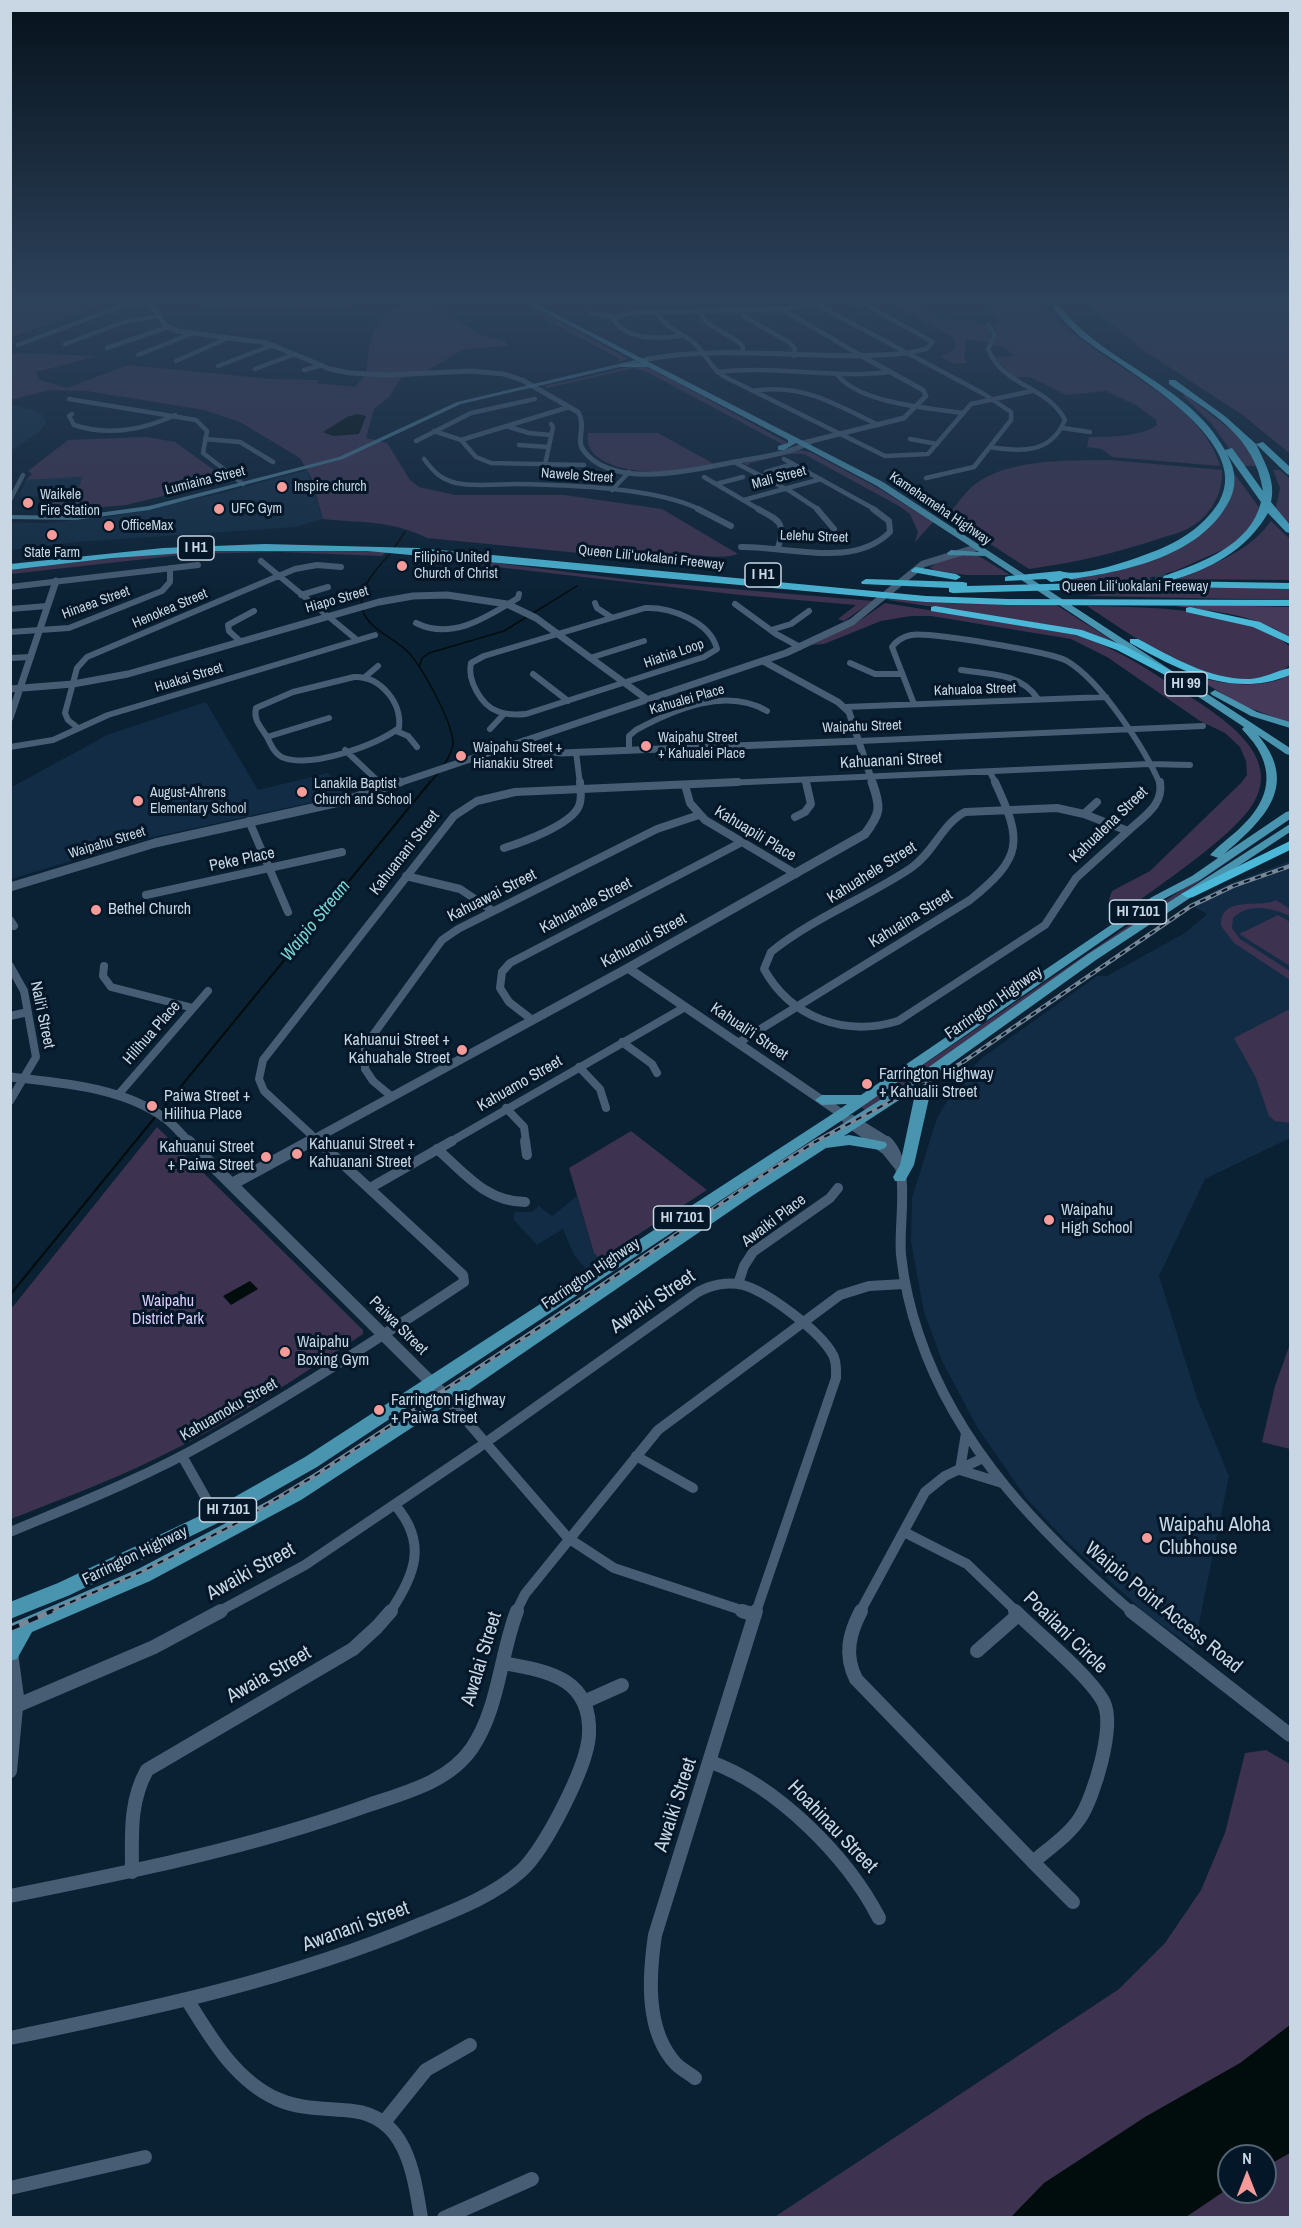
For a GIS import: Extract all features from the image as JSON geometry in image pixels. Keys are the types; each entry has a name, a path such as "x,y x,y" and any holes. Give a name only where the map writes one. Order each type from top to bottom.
{"highway":[{"path":"1180,405 1217,442 1274,514 1289,529"},
{"path":"1168,578 1214,562 1245,544 1265,524 1275,504 1275,483 1265,462 1236,428 1204,405"},
{"path":"1208,405 1231,420 1290,471"},
{"path":"462,546 863,582 966,585 1035,581 1110,568 1155,554 1194,535 1206,526 1223,506 1231,487 1233,463"},
{"path":"912,574 1005,579 1081,570 1124,560 1179,540 1206,526"},
{"name":"Queen Liliʻuokalani Freeway","path":"10,558 240,538 421,547 462,546 913,588 998,590 1132,585 1290,585"},
{"name":"Queen Liliʻuokalani Freeway","path":"10,567 201,548 382,544"},
{"name":"Queen Liliʻuokalani Freeway","path":"421,547 446,553 979,602 1290,603"},
{"path":"446,553 651,580 860,598 1051,626 1101,639 1171,674"},
{"path":"933,560 927,567 939,574"},
{"path":"878,594 1016,599 1110,591"},
{"path":"1058,602 1198,610 1256,624 1290,641"},
{"path":"1134,641 1185,668 1211,677 1253,681 1277,678 1290,671"},
{"path":"1188,894 1290,845"}],"main road":[{"name":"Lumiaina Street","path":"10,515 59,515 116,510 241,482 353,453 438,410 453,405"},
{"name":"Kamehameha Highway","path":"732,405 892,485 936,513 957,537 975,543"},
{"path":"781,448 792,444 795,437 813,445"},
{"name":"Kamehameha Highway","path":"813,445 926,515 946,524 994,556 1019,568 1171,674 1290,752"},
{"path":"792,449 807,449 813,445"},
{"path":"951,553 961,547 957,537"},
{"path":"951,553 994,556"},
{"name":"Kamehameha Highway","path":"994,556 1006,568 1134,641 1197,683"},
{"path":"1197,683 1290,742"},
{"name":"HI 99","path":"1197,683 1246,710 1290,725"},
{"path":"1156,899 1228,846 1258,816 1274,790 1272,765 1262,746 1248,730 1207,698"},
{"name":"Farrington Highway","path":"10,1611 64,1589 216,1516 311,1462 865,1099 1156,899 1196,878 1290,814"},
{"name":"Farrington Highway","path":"18,1631 144,1575 295,1495 447,1397 810,1150 929,1072 1092,957 1290,827"},
{"path":"899,1171 907,1165 924,1083 929,1072"},
{"path":"817,1129 824,1121 824,1112 819,1098 865,1099"},
{"path":"810,1150 846,1140 880,1145"},
{"path":"11,1653 18,1631"}],"street":[{"path":"109,405 175,415 201,422 207,428 202,447 205,456 241,482"},
{"path":"416,441 471,413 508,405"},
{"path":"565,405 583,420 580,443 583,451 600,463 628,471 683,473 813,445 839,435 907,416 917,406"},
{"path":"780,405 885,456 928,454 970,405"},
{"path":"837,405 878,424"},
{"path":"911,405 962,413"},
{"path":"926,478 974,467 1013,415 1004,405"},
{"path":"990,447 1022,452 1039,450 1049,444 1062,428 1065,420 1060,407 1056,405"},
{"path":"460,440 569,407"},
{"path":"72,414 69,417 74,425 98,430 148,426 175,415"},
{"path":"545,465 551,424"},
{"path":"506,426 529,433 551,435"},
{"path":"1062,428 1090,432"},
{"path":"434,431 460,440 474,456 487,462 584,465"},
{"path":"205,439 244,444 273,462"},
{"path":"910,439 937,444"},
{"path":"519,445 548,447"},
{"path":"734,462 781,448 813,445"},
{"name":"Nawele Street","path":"424,459 436,475 457,483 568,485 612,490 680,501 731,526"},
{"name":"Lelehu Street","path":"741,547 844,551 874,545 888,536 891,529 886,517 784,459"},
{"path":"734,462 822,512 834,529"},
{"path":"766,472 793,465"},
{"path":"612,490 628,471"},
{"path":"10,500 23,475"},
{"path":"704,477 782,524 783,531 778,548"},
{"path":"716,484 743,477"},
{"name":"Mali Street","path":"744,500 821,479"},
{"name":"Waipahu Street","path":"10,887 139,847 334,803 763,661 838,629 873,607 912,574 933,560 975,543"},
{"path":"261,561 357,640"},
{"path":"10,587 198,565"},
{"name":"Henokea Street","path":"78,728 68,720 65,713 77,668 87,657 278,576 311,565 341,567"},
{"name":"Hinaea Street","path":"10,632 74,626 162,591 170,582 170,568"},
{"path":"10,718 56,581"},
{"path":"301,595 328,587"},
{"path":"416,622 432,631 450,629 483,618 519,594"},
{"name":"Hiapo Street","path":"10,689 73,684 142,671 369,605 398,598 438,595 480,598 507,604 532,616 648,700"},
{"path":"595,603 611,617"},
{"path":"735,604 771,630 800,647"},
{"path":"10,609 47,606"},
{"name":"Hiahia Loop","path":"645,608 677,611 686,615 717,646 714,652 704,657 525,714 504,714 487,704 469,673 469,666 484,656 557,634 645,608"},
{"path":"241,642 229,631 228,625 254,611"},
{"path":"771,630 791,624 809,611"},
{"name":"Huakai Street","path":"10,747 53,740 108,715 375,634"},
{"name":"Kahualena Street","path":"798,1006 816,1018 841,1026 875,1028 898,1021 1045,926 1076,878 1129,831 1161,798 1160,782 1106,697 1083,673 1061,658 926,635 904,636 893,645 914,704"},
{"path":"590,658 644,641"},
{"path":"10,658 30,657"},
{"path":"763,661 846,707"},
{"path":"850,663 876,674 902,674"},
{"path":"365,677 378,666"},
{"path":"961,670 1021,682 1031,687 1038,699"},
{"path":"533,674 568,701"},
{"path":"396,731 400,719 384,686 365,677 333,680 261,705 256,708 254,716 280,756 291,760 312,760 396,731 408,736 417,747"},
{"name":"Kahualoa Street","path":"846,707 1106,697"},
{"name":"Kahualei Place","path":"628,750 629,736 641,726 715,701 745,700 767,711"},
{"name":"Kahuanui Street","path":"232,1184 857,840 873,826 879,810 879,802 846,707"},
{"path":"490,729 504,714"},
{"path":"267,737 329,718"},
{"name":"Waipahu Street","path":"524,741 542,751 576,752 1203,726"},
{"path":"345,750 385,787"},
{"path":"504,848 571,818 580,807 576,752"},
{"name":"Kahuanani Street","path":"384,1335 461,1285 465,1280 463,1275 264,1091 259,1078 260,1066 453,816 469,804 506,793 1149,764 1191,765"},
{"name":"Kahuaina Street","path":"738,1043 970,900 992,883 1008,864 1016,843 1015,827 990,772"},
{"path":"795,817 805,812 811,804 806,780"},
{"name":"Kahuapili Place","path":"685,785 688,799 699,815 796,874"},
{"path":"1084,814 1097,802"},
{"name":"Kahuahele Street","path":"798,1006 775,989 765,975 765,963 776,948 912,867 935,846 957,815 972,810 1057,808 1084,814 1129,831"},
{"name":"Kahuawai Street","path":"391,1096 373,1082 364,1070 362,1061 365,1046 442,940 493,911 657,829 699,815"},
{"path":"249,821 288,912"},
{"name":"Kahuahale Street","path":"531,1019 507,1000 500,989 500,977 510,963 742,842"},
{"name":"Peke Place","path":"146,895 342,852"},
{"path":"406,876 460,890 493,911"},
{"name":"Nali'i Street","path":"10,966 21,982 36,1057 26,1078 10,1101"},
{"path":"104,966 103,976 111,987 193,1008"},
{"name":"Kahuali'i Street","path":"628,968 854,1123"},
{"name":"Hilihua Place","path":"118,1095 208,991"},
{"name":"Kahuamo Street","path":"370,1188 685,1007"},
{"path":"10,1016 28,1012"},
{"path":"622,1042 652,1064 657,1073"},
{"path":"579,1067 600,1089 606,1108"},
{"name":"Paiwa Street","path":"10,1077 90,1087 118,1095 166,1119 447,1397 488,1442 546,1515 568,1538 614,1568 755,1615"},
{"path":"506,1108 524,1127 527,1155"},
{"path":"854,1123 880,1145 899,1171"},
{"path":"854,1123 893,1147 897,1152 899,1171"},
{"path":"437,1149 491,1196 509,1202 525,1202"},
{"name":"Waipio Point Access Road","path":"899,1171 900,1241 904,1284 922,1346 949,1404 983,1458 1042,1531 1111,1596 1290,1735"},
{"name":"Awaiki Place","path":"738,1284 744,1266 753,1252 830,1198 838,1188"},
{"name":"Awaiki Street","path":"16,1706 144,1651 305,1565 488,1442 698,1292 716,1284 738,1284 765,1295 830,1350 836,1363 836,1378 755,1615 655,1935 650,1964 650,1987 660,2036 675,2063 695,2078"},
{"name":"Awalai Street","path":"10,1896 251,1845 349,1813 422,1786 445,1774 472,1748 503,1663 520,1602 568,1538 658,1430 849,1291 869,1286 904,1284"},
{"name":"Kahuamoku Street","path":"10,1533 105,1493 182,1456 384,1335"},
{"path":"960,1470 966,1433"},
{"name":"Kahuamoku Street","path":"182,1456 216,1516"},
{"path":"636,1456 693,1488"},
{"path":"983,1458 939,1480 925,1492 849,1634 847,1645 851,1669 862,1688 1073,1902"},
{"path":"960,1470 1002,1483"},
{"name":"Awaia Street","path":"132,1872 133,1803 136,1785 147,1770 353,1649 378,1629 397,1600 415,1559 413,1532 395,1505"},
{"name":"Poailani Circle","path":"904,1532 967,1564 1091,1685 1103,1701 1107,1719 1085,1809 1079,1820 1033,1862"},
{"path":"977,1651 1018,1615"},
{"path":"10,1771 16,1706 15,1670 11,1653"},
{"path":"503,1663 555,1673 573,1685 584,1702 622,1685"},
{"name":"Awanani Street","path":"10,2038 188,2001 338,1957 412,1929 508,1881 546,1842 556,1824 589,1737 588,1714 584,1702"},
{"name":"Hoahinau Street","path":"711,1761 759,1782 790,1807 866,1891 879,1918"},
{"path":"188,2001 227,2058 253,2085 266,2094 296,2107 357,2112 385,2121 394,2131 409,2160 421,2217"},
{"path":"385,2121 426,2070 470,2045"},
{"path":"10,2188 145,2157"},
{"path":"444,2217 532,2180"}],"shaded area":[{"path":"11,405 37,411 46,423 40,431 11,451"},
{"path":"357,414 366,416 359,434 333,436 323,432 347,417"},
{"path":"307,470 323,519 295,527 77,542 11,550 10,522 46,523 114,516 223,493"},
{"path":"82,477 77,494 19,497 26,480"},
{"path":"1175,606 1290,607 1290,638 1250,619"},
{"path":"1190,674 1215,681 1241,684 1266,683 1290,675 1290,723 1241,705"},
{"name":"August-Ahrens Elementary School","path":"206,702 258,790 328,773 346,795 145,839 11,879 10,788 107,735"},
{"name":"Waipahu High School","path":"1290,861 1290,1138 1205,1179 1159,1276 1197,1398 1229,1476 1194,1648 1145,1613 1064,1539 1027,1499 977,1427 942,1361 924,1312 911,1242 912,1198 937,1118 958,1082 983,1057 1097,976 1107,976 1185,933 1207,914 1189,904 1226,885"},
{"path":"577,1196 594,1253 600,1259 586,1269 574,1255 563,1229 537,1245 513,1219 515,1212 532,1212 539,1206 552,1216"},
{"path":"250,1281 258,1289 231,1305 223,1296"},
{"path":"1290,2025 1290,2153 1277,2160 1277,2144 1217,2144 1217,2196 1186,2217 1011,2217 1044,2183 1145,2117 1240,2063"}],"green space":[{"path":"173,405 379,405 374,409 366,438 387,443 410,480 419,487 455,495 564,495 662,509 738,554 718,557 679,555 660,561 427,538 389,525 323,519 311,477 300,458 240,422 204,410"},
{"path":"709,405 718,405 788,443 784,445"},
{"path":"1136,405 1174,405 1190,418 1208,440 1220,466 1112,457 1102,449 1087,447 1089,437 1124,436 1142,432 1157,425 1156,420"},
{"path":"1192,405 1199,405 1235,433 1261,466 1242,466 1211,423"},
{"path":"1227,405 1290,405 1290,451 1288,452"},
{"path":"588,433 658,433 714,464 667,472 643,471 616,466 594,454 589,445"},
{"path":"147,437 175,442 228,480 126,505 46,512 52,495 77,493 82,477 26,480 32,474 28,471 68,440"},
{"path":"799,450 810,452 878,488 933,522 915,542 918,532 910,514 804,454 777,456 750,463 748,466 743,463"},
{"path":"1109,460 1222,470 1221,486 1211,508 1200,520 1185,530 1108,554 1029,569 947,516 974,485 1004,470 1021,465 1057,461"},
{"path":"1273,470 1280,470 1290,479 1290,528 1275,512 1280,488"},
{"path":"1233,472 1264,514 1231,546 1175,571 1145,579 1049,581 1102,571 1133,562 1165,551 1194,537 1216,519 1230,498"},
{"path":"1271,521 1290,539 1290,580 1176,579 1240,550 1252,542"},
{"path":"289,548 386,552 382,556 279,552 190,554 11,574 11,570 154,553"},
{"path":"953,554 977,555 1010,575 966,575 934,570 930,567"},
{"path":"433,555 639,581 873,601 844,621 838,619 856,605 740,595 436,560"},
{"path":"1145,587 1290,588 1290,600 1086,596"},
{"path":"888,600 1055,604 1116,643 1051,625"},
{"path":"885,603 1060,631 1093,641 1123,655 1211,711 1242,737 1253,752 1260,768 1260,785 1253,804 1227,833 1190,864 1117,917 1109,899 1112,891 1150,871 1247,775 1246,761 1240,747 1225,733 1200,721 1107,657 1071,639 931,616 911,616 881,621 824,644 812,645 859,621"},
{"path":"1087,606 1194,612 1249,624 1272,634 1290,647 1290,664 1282,671 1267,676 1244,679 1220,676 1172,659"},
{"path":"1290,816 1290,819 866,1111 861,1107"},
{"path":"1276,900 1290,909 1290,916 1268,909 1253,908 1233,918 1232,928 1240,939 1290,971 1290,980 1234,943 1221,926 1222,916 1234,906"},
{"path":"1278,915 1290,922 1290,966 1239,934"},
{"path":"1290,1009 1290,1123 1275,1121 1269,1116 1256,1078 1234,1038"},
{"name":"Waipahu District Park","path":"157,1127 363,1330 363,1334 209,1431 119,1475 11,1519 11,1309"},
{"path":"631,1131 707,1190 600,1259 594,1253 569,1168"},
{"path":"1290,1344 1290,1449 1262,1442 1275,1386"},
{"path":"1266,1750 1290,1764 1290,2217 773,2218 1119,1989 1165,1943 1201,1890 1225,1833 1245,1753"}],"waterway":[{"name":"Waipio Stream","path":"394,548 405,532"},
{"name":"Waipio Stream","path":"391,553 369,580 361,600 362,609 367,619 407,651 419,667"},
{"path":"419,667 422,658 429,653 504,631 577,586"},
{"name":"Waipio Stream","path":"419,667 435,694 451,732 452,751 443,766"},
{"name":"Waipio Stream","path":"429,784 438,773"},
{"name":"Waipio Stream","path":"160,1112 430,782"},
{"name":"Waipio Stream","path":"10,1295 156,1116"}],"tunnel":[{"path":"1109,591 1168,578"}],"railway":[{"path":"48,1612 143,1571 233,1525 316,1475 815,1142 960,1064 1191,906 1233,886 1290,866"},
{"path":"10,1629 52,1611"}],"place":[{"name":"Inspire church","path":"282,487"},
{"name":"Waikele Fire Station","path":"28,503"},
{"name":"UFC Gym","path":"219,509"},
{"name":"OfficeMax","path":"109,526"},
{"name":"State Farm","path":"52,535"},
{"name":"Filipino United Church of Christ","path":"402,566"},
{"name":"Waipahu Street + Kahualei Place","path":"646,746"},
{"name":"Waipahu Street + Hianakiu Street","path":"461,756"},
{"name":"Lanakila Baptist Church and School","path":"302,792"},
{"name":"August-Ahrens Elementary School","path":"138,801"},
{"name":"Bethel Church","path":"96,910"},
{"name":"Kahuanui Street + Kahuahale Street","path":"462,1050"},
{"name":"Farrington Highway + Kahualii Street","path":"867,1084"},
{"name":"Paiwa Street + Hilihua Place","path":"152,1106"},
{"name":"Kahuanui Street + Kahuanani Street","path":"297,1154"},
{"name":"Kahuanui Street + Paiwa Street","path":"266,1157"},
{"name":"Waipahu High School","path":"1049,1220"},
{"name":"Waipahu Boxing Gym","path":"285,1352"},
{"name":"Farrington Highway + Paiwa Street","path":"379,1410"},
{"name":"Waipahu Aloha Clubhouse","path":"1147,1538"}]}
